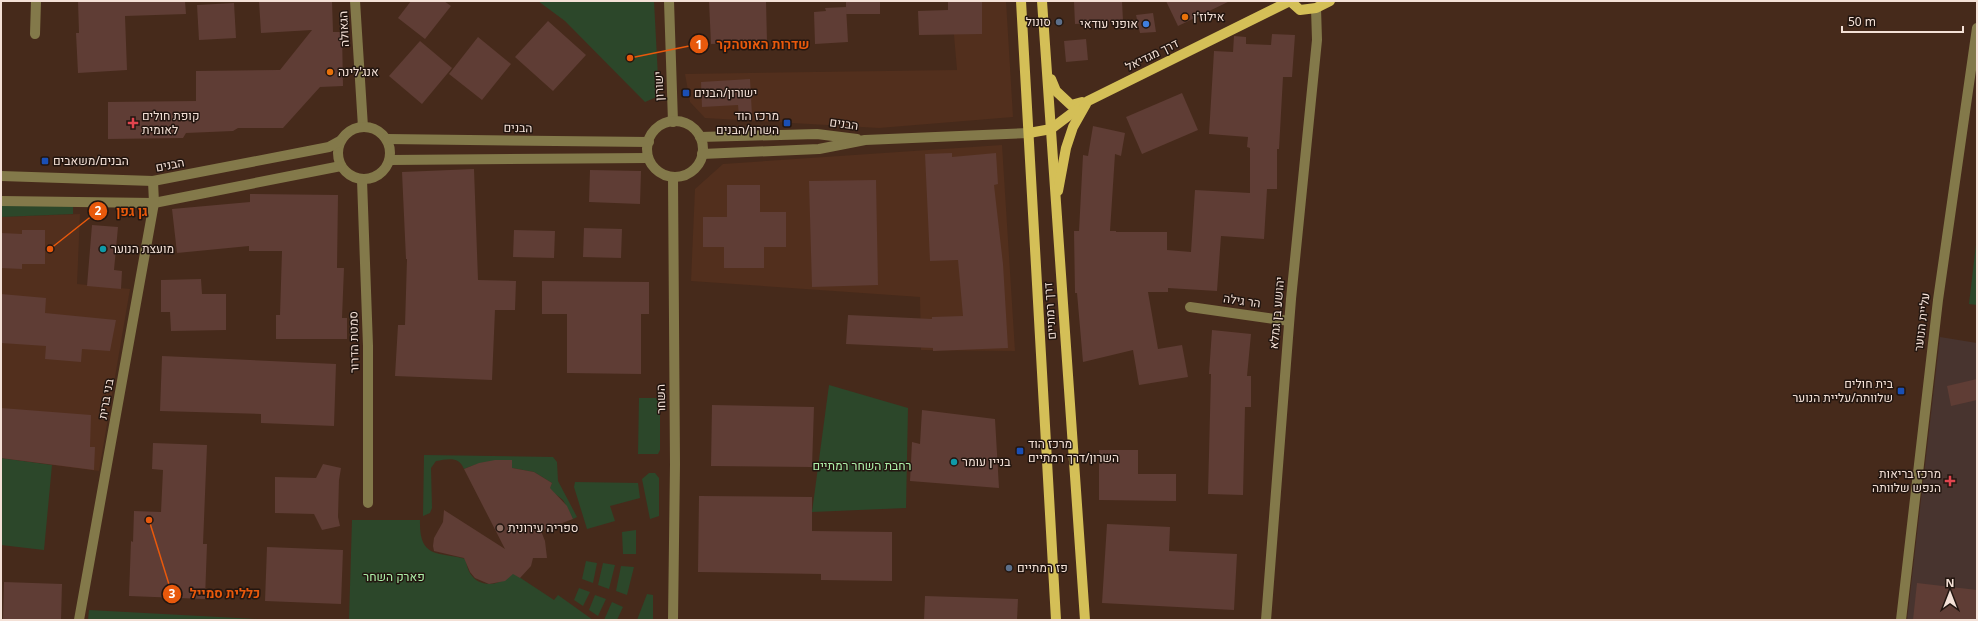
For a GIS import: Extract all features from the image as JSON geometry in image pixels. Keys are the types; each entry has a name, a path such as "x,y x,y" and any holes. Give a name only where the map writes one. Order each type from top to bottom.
{"main road":[{"name":"דרך רמתיים","path":"1021,1 1056,620"},
{"name":"דרך רמתיים","path":"1042,1 1085,620"},
{"name":"דרך מגדיאל","path":"1029,133 1051,129 1088,101 1290,1"},
{"path":"1290,1 1300,10 1316,8 1330,1"},
{"path":"1047,70 1056,91 1071,105 1088,101"},
{"path":"1056,204 1066,148 1073,127 1088,101"}],"street":[{"path":"35,34 36,1"},
{"name":"הגאולה","path":"355,1 362,127"},
{"name":"ישורון","path":"669,1 673,122"},
{"name":"יהושע בן גמלא","path":"1266,620 1289,321 1317,40 1316,8"},
{"name":"עליית הנוער","path":"1901,620 1938,300 1977,28"},
{"path":"664,122 689,125 700,137 702,154 698,165 692,172 683,176 673,177 658,171 648,158 649,142 652,134 664,122"},
{"path":"362,127 376,130 387,139 390,160 386,168 379,175 371,179 362,180 353,177 340,166 338,158 340,141 349,131 362,127"},
{"name":"הבנים","path":"702,154 819,149 865,140 1029,133"},
{"name":"הבנים","path":"700,137 817,134 865,140"},
{"name":"הבנים","path":"387,139 649,142"},
{"name":"הבנים","path":"1,176 153,181 329,147 340,141"},
{"path":"390,160 648,158"},
{"path":"1,201 154,204 340,166"},
{"name":"השחר","path":"673,177 675,464 673,620"},
{"name":"סמטת הדרור","path":"362,180 368,346 368,504"},
{"name":"בני ברית","path":"78,620 154,204 153,181"},
{"name":"הר גילה","path":"1190,307 1289,321"}],"shaded area":[{"path":"951,1 1006,1 1013,117 879,128 705,118 690,102 685,74 957,70"},
{"path":"1002,145 1015,351 921,350 920,297 691,281 695,189 723,164"},
{"path":"80,214 77,284 130,289 99,471 1,458 1,217"},
{"name":"מרכז בריאות הנפש שלוותה","path":"1940,337 1977,343 1977,620 1907,620"}],"green space":[{"path":"538,1 654,1 659,96 645,102 565,21"},
{"path":"1,205 73,206 73,214 1,217"},
{"path":"1977,236 1977,305 1969,304"},
{"name":"רחבת השחר רמתיים","path":"829,385 908,408 906,508 812,512"},
{"path":"639,398 656,398 660,401 660,450 658,454 638,454"},
{"path":"424,455 553,457 557,462 558,481 577,517 573,519 563,500 549,489 552,483 534,472 512,468 512,460 487,462 464,469 459,462 453,459 436,461 431,468 432,508 430,513 423,516"},
{"path":"1,458 52,465 44,550 1,545"},
{"path":"649,473 655,473 659,478 659,516 650,519 642,479"},
{"path":"575,482 638,483 640,498 610,506 615,521 587,529 574,487"},
{"name":"פארק השחר","path":"352,520 420,520 420,532 426,547 438,554 466,559 472,576 477,580 491,584 506,579 513,573 554,600 558,595 593,620 349,620"},
{"path":"636,530 636,554 623,554 622,532"},
{"path":"586,561 597,563 593,583 582,579"},
{"path":"603,563 615,565 609,589 598,585"},
{"path":"621,566 634,567 627,595 616,591"},
{"path":"579,588 590,592 583,606 574,600"},
{"path":"647,594 653,595 653,620 637,620"},
{"path":"595,595 606,599 598,616 589,610"},
{"path":"612,602 623,607 617,620 604,620"},
{"path":"89,610 275,620 88,620"}],"building":[{"path":"78,1 185,1 186,14 125,16 127,70 78,73 76,33 79,33"},
{"path":"259,1 332,1 333,32 342,32 343,86 320,87 283,128 238,128 233,131 186,133 183,138 108,139 108,102 196,101 196,71 280,70 312,30 261,33"},
{"path":"411,1 444,1 451,6 425,39 398,18"},
{"path":"709,1 766,1 767,42 711,44"},
{"path":"846,1 880,1 880,14 846,14"},
{"path":"948,1 982,1 982,34 919,35 918,11 948,10"},
{"path":"1122,1 1123,21 1075,24 1074,2"},
{"name":"אילוז'ן","path":"1166,1 1230,1 1178,26"},
{"path":"234,3 236,38 199,40 197,5"},
{"path":"846,7 848,42 815,44 814,12 826,11 825,8"},
{"name":"אופני עודאי","path":"1153,13 1156,32 1140,33 1136,15"},
{"path":"548,21 586,55 553,91 515,57"},
{"path":"1272,34 1295,35 1292,77 1283,77 1279,149 1277,149 1277,189 1267,189 1264,239 1221,236 1217,291 1168,288 1168,292 1148,292 1158,349 1182,345 1188,377 1139,385 1133,350 1083,362 1077,293 1075,293 1074,231 1079,231 1083,155 1088,156 1093,126 1125,133 1121,156 1115,154 1110,231 1167,232 1167,250 1191,252 1195,190 1250,193 1250,148 1247,147 1248,137 1209,134 1214,51 1233,52 1234,36 1246,37 1246,44 1271,45"},
{"path":"478,37 511,64 482,100 449,74"},
{"path":"1086,39 1088,60 1066,62 1064,41"},
{"path":"420,41 452,68 422,104 389,76"},
{"path":"750,79 752,115 739,116 738,105 702,107 701,82"},
{"path":"1182,93 1198,130 1142,154 1126,117"},
{"path":"952,153 952,157 996,153 998,184 994,185 1003,264 1008,348 933,351 933,348 846,344 848,315 932,319 932,317 963,316 958,260 930,261 925,154"},
{"path":"474,169 478,280 516,281 515,310 495,310 492,380 395,376 398,325 405,325 407,259 402,172"},
{"path":"590,170 641,171 640,204 589,202"},
{"path":"876,180 878,285 812,287 809,181"},
{"path":"727,185 760,185 760,212 786,212 786,247 764,247 764,268 724,268 724,247 703,247 703,217 727,217"},
{"path":"250,194 338,195 337,268 344,268 342,318 347,318 347,339 276,339 276,315 280,315 282,251 249,251 249,246 177,253 172,209 250,202"},
{"name":"מועצת הנוער","path":"92,225 118,227 114,270 122,271 121,289 87,286"},
{"path":"584,228 622,229 621,258 583,257"},
{"path":"22,230 45,230 45,264 22,264 22,269 1,268 1,233 22,234"},
{"path":"514,230 555,231 554,258 513,257"},
{"path":"201,279 202,294 226,294 226,330 171,331 170,312 161,312 161,280"},
{"path":"542,281 649,282 649,314 641,314 641,374 567,373 567,314 542,314"},
{"path":"1,294 46,298 45,313 116,320 110,351 82,349 81,362 45,359 46,346 1,343"},
{"path":"1212,330 1251,334 1247,376 1251,376 1251,407 1245,407 1243,495 1208,494 1211,374 1209,374"},
{"path":"162,356 336,364 334,426 261,423 261,414 160,411"},
{"path":"1977,379 1977,400 1951,406 1947,386"},
{"path":"712,405 814,407 812,467 711,466"},
{"path":"1,408 91,415 90,447 95,447 94,470 1,458"},
{"name":"בניין עומר","path":"922,410 995,419 999,488 910,481 912,442 920,444"},
{"path":"153,443 207,445 203,544 207,544 205,599 129,596 131,541 133,542 134,511 161,512 163,470 152,469"},
{"path":"1099,450 1138,450 1138,474 1176,474 1176,501 1099,500"},
{"path":"495,460 512,460 512,468 534,472 552,483 550,488 567,506 573,519 541,531 545,541 547,558 533,558 531,566 520,578 513,574 505,581 489,584 475,578 470,572 464,558 434,551 433,546 434,538 443,522 444,510 505,549 464,469 479,463"},
{"path":"323,464 341,468 339,480 338,517 340,526 322,530 314,514 275,513 275,477 316,478"},
{"path":"699,496 812,497 812,531 892,532 892,581 821,580 821,574 698,572"},
{"path":"1107,524 1170,527 1169,551 1237,554 1234,610 1102,603"},
{"path":"267,547 343,550 341,604 265,601"},
{"path":"4,582 62,584 61,620 3,620"},
{"path":"1917,583 1977,590 1977,620 1913,620"},
{"path":"925,596 1018,599 1017,620 924,620"}],"place":[{"name":"אילוז'ן","path":"1185,17"},
{"name":"סונול","path":"1059,22"},
{"name":"אופני עודאי","path":"1146,24"},
{"name":"שדרות האוטהקר","path":"630,58"},
{"name":"אנג'לינה","path":"330,72"},
{"name":"ישורון/הבנים","path":"686,93"},
{"name":"קופת חולים לאומית","path":"133,123"},
{"name":"מרכז הוד השרון/הבנים","path":"787,123"},
{"name":"הבנים/משאבים","path":"45,161"},
{"name":"גן גפן","path":"50,249"},
{"name":"מועצת הנוער","path":"103,249"},
{"name":"בית חולים שלוותה/עליית הנוער","path":"1901,391"},
{"name":"מרכז הוד השרון/דרך רמתיים","path":"1020,451"},
{"name":"בניין עומר","path":"954,462"},
{"name":"מרכז בריאות הנפש שלוותה","path":"1950,481"},
{"name":"כללית סמייל","path":"149,520"},
{"name":"ספריה עירונית","path":"500,528"},
{"name":"פז רמתיים","path":"1009,568"}]}
